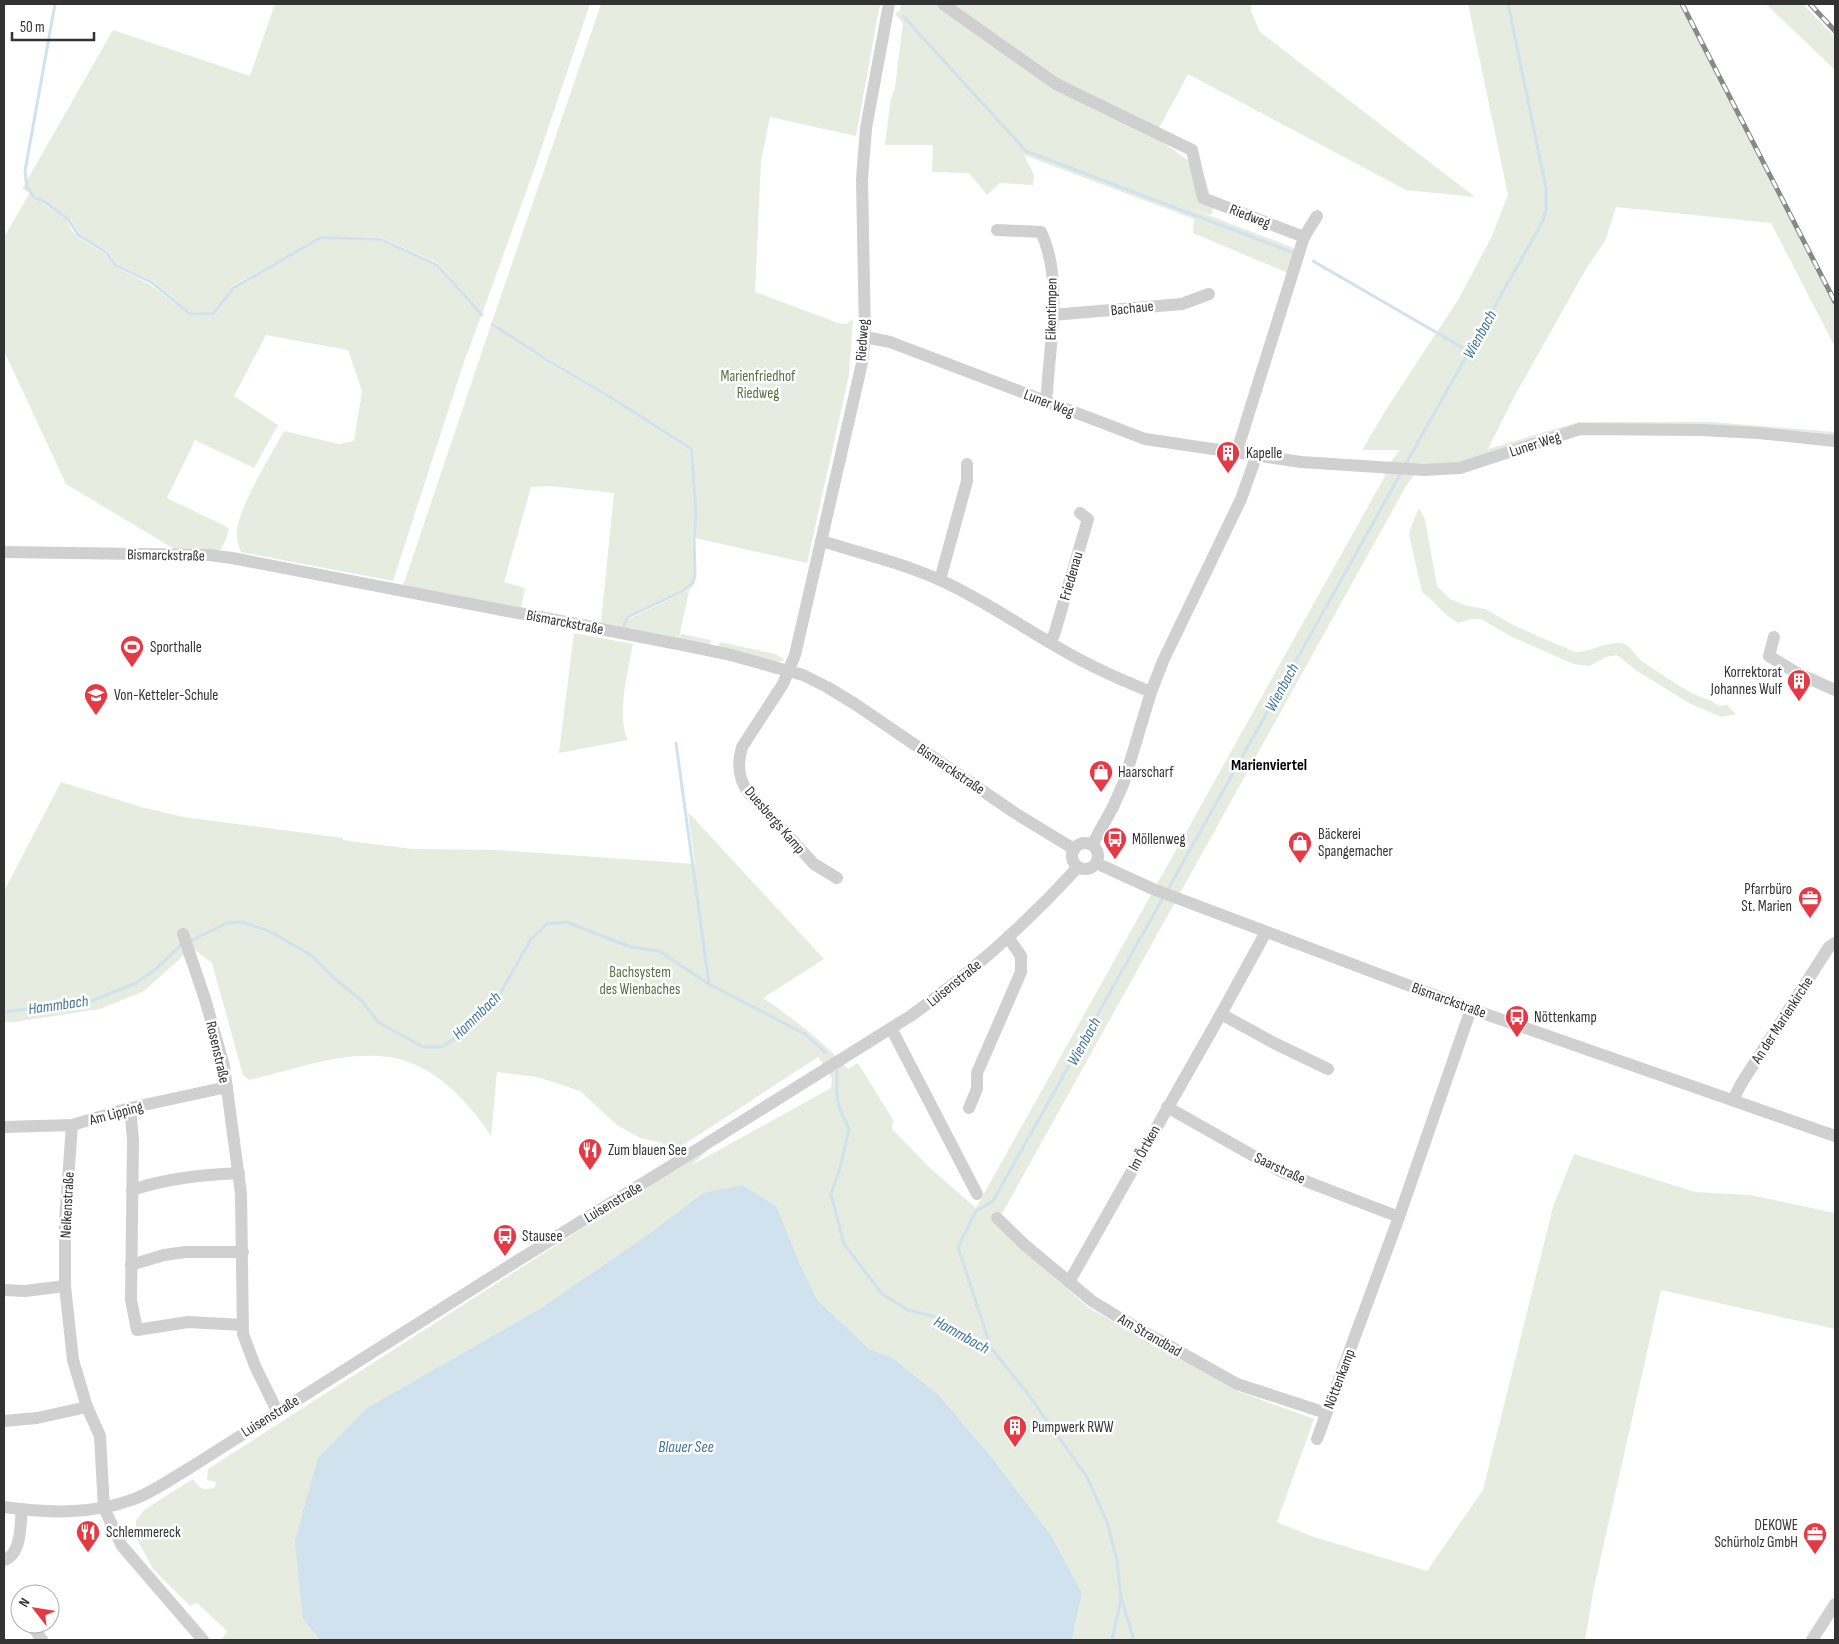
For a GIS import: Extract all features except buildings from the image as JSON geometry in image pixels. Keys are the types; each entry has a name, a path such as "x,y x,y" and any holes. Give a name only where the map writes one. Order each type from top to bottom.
{"street":[{"name":"Riedweg","path":"790,671 862,363 865,337 862,179 866,128 889,4"},
{"name":"Riedweg","path":"943,4 1056,84 1192,150 1203,198 1304,237"},
{"path":"1236,454 1304,237 1317,216"},
{"name":"Eikentimpen","path":"997,230 1041,232 1048,248 1054,283 1045,401"},
{"name":"Bachaue","path":"1052,315 1182,304 1209,294"},
{"name":"Luner Weg","path":"865,337 890,342 1146,439 1256,457 1301,462 1388,468 1460,468 1580,429 1701,430 1758,433 1835,441"},
{"path":"1092,845 1114,807 1124,782 1151,692 1163,661 1241,499 1256,457"},
{"path":"940,580 967,481 967,464"},
{"name":"Friedenau","path":"1049,642 1054,635 1088,519 1080,513"},
{"path":"821,541 940,580 991,607 1092,666 1151,692"},
{"name":"Bismarckstraße","path":"4,552 200,555 232,558 678,644 727,654 790,671 827,686 1015,813 1074,849"},
{"path":"1774,637 1769,656 1797,673 1835,690"},
{"name":"Duesbergs Kamp","path":"790,671 784,684 742,747 739,758 740,779 748,792 814,864 838,878"},
{"path":"1082,844 1092,845 1098,854 1096,863 1088,869 1078,867 1073,859 1074,849 1082,844"},
{"name":"Bismarckstraße","path":"1096,863 1154,889 1471,1009 1835,1136"},
{"name":"Luisenstraße","path":"4,1507 80,1511 104,1508 135,1499 188,1469 277,1411 815,1077 945,992 1008,937 1078,867"},
{"name":"Im Örtken","path":"1069,1282 1266,932"},
{"name":"Rosenstraße","path":"183,934 205,999 224,1066 239,1173 243,1252 243,1334 255,1366 277,1411"},
{"path":"969,1108 977,1089 977,1072 1021,972 1021,956 1008,937"},
{"name":"An der Marienkirche","path":"1734,1100 1741,1084 1830,947 1835,943"},
{"name":"Nöttenkamp","path":"1317,1439 1399,1218 1471,1009"},
{"path":"1221,1014 1274,1043 1328,1069"},
{"path":"891,1028 977,1194"},
{"name":"Am Lipping","path":"4,1127 72,1125 130,1108 227,1087"},
{"name":"Saarstraße","path":"1167,1107 1282,1172 1399,1218"},
{"path":"130,1108 133,1140 131,1300 137,1330 188,1322 243,1325"},
{"name":"Nelkenstraße","path":"72,1125 65,1221 65,1286 73,1360 86,1407 100,1436 104,1508"},
{"path":"132,1190 156,1182 195,1175 239,1173"},
{"name":"Am Strandbad","path":"997,1218 1025,1246 1092,1301 1123,1320 1237,1384 1326,1413"},
{"path":"131,1265 164,1255 185,1252 243,1252"},
{"path":"4,1290 65,1286"},
{"path":"4,1422 37,1418 86,1407"},
{"path":"104,1508 122,1546 203,1640"},
{"path":"4,1560 9,1558 17,1546 22,1509"},
{"path":"1812,1640 1835,1604"}],"green space":[{"path":"275,4 590,4 535,167 482,314 438,263 380,237 320,237 232,286 212,313 191,313 153,281 116,264 108,251 80,235 71,219 57,212 30,192 22,189 113,30 250,76"},
{"name":"Marienfriedhof Riedweg","path":"601,4 882,4 879,9 856,136 770,117 761,161 755,292 838,323 846,324 853,319 849,375 807,563 695,538 697,513 692,449 616,399 523,344 492,322"},
{"path":"901,4 937,4 1055,87 1161,141 1202,170 1214,206 1211,215 1187,207 1303,253 1288,273 1193,233 1194,219 1024,155 1034,175 1033,185 1000,183 987,195 969,173 932,172 933,145 885,145 891,98 895,88 903,23 895,14 900,10"},
{"path":"949,4 1251,4 1251,11 1260,32 1475,197 1406,190 1188,74 1157,132 1059,81"},
{"name":"Bachsystem des Wienbaches","path":"1468,4 1679,4 1835,306 1835,347 1771,223 1616,207 1605,241 1586,269 1514,397 1488,449 1579,422 1712,422 1835,432 1835,436 1810,432 1734,427 1583,423 1452,465 1420,466 1405,488 1003,1212 994,1224 1089,1308 1237,1391 1314,1419 1277,1522 1311,1536 1427,1571 1483,1490 1553,1207 1574,1154 1695,1192 1750,1195 1835,1213 1835,1329 1661,1290 1593,1592 1585,1640 1072,1640 1082,1593 1051,1535 993,1459 939,1395 894,1359 869,1349 816,1300 799,1262 703,1193 650,1233 541,1308 367,1408 303,1619 320,1640 222,1639 227,1631 197,1603 190,1606 153,1569 137,1539 136,1520 144,1510 193,1479 202,1488 215,1487 216,1482 207,1480 208,1469 676,1168 709,1149 692,1165 831,1088 832,1079 818,1057 668,1155 668,1149 662,1143 640,1138 617,1125 580,1091 537,1077 497,1072 491,1136 470,1108 444,1083 414,1064 398,1059 380,1056 347,1057 314,1063 249,1080 243,1075 212,963 192,948 144,991 100,1009 4,1022 4,891 61,782 141,807 183,817 343,838 343,840 350,841 412,849 498,850 695,864 688,812 824,959 763,998 808,1031 848,1069 858,1063 893,1120 892,1129 931,1169 976,1208 1385,476 1385,469 1400,450 1362,450 1387,408 1458,300 1492,236 1508,195"},
{"path":"1766,4 1803,4 1835,37 1835,70"},
{"path":"29,194 68,221 70,228 77,237 104,253 114,266 149,284 189,315 214,316 233,289 319,240 379,240 436,266 481,316 463,365 393,581 241,552 238,541 237,529 244,506 284,431 339,444 354,441 362,391 348,350 266,335 234,396 278,425 254,468 195,440 167,498 229,528 226,540 220,550 176,550 66,484 4,351 4,236"},
{"path":"491,325 543,360 624,407 689,450 695,513 692,538 694,575 692,583 682,590 629,616 622,627 624,627 629,619 687,591 694,584 689,591 679,638 681,634 711,640 710,645 404,586","holes":["551,486 614,493 601,622 521,607 525,588 504,582 531,487"]},
{"path":"1419,508 1425,519 1437,586 1450,599 1464,605 1485,609 1515,626 1575,652 1614,643 1624,644 1640,660 1673,682 1719,706 1727,705 1736,714 1721,717 1689,703 1637,671 1617,655 1606,657 1589,666 1574,664 1512,637 1481,619 1471,619 1458,623 1422,592 1409,534"},
{"path":"574,633 633,644 623,706 623,719 628,740 559,753"},
{"path":"720,642 775,654 785,660 778,662 718,649"}],"water":[{"name":"Blauer See","path":"742,1185 776,1206 817,1300 869,1349 894,1359 939,1395 993,1459 1051,1535 1082,1593 1072,1640 320,1640 303,1619 295,1541 318,1458 367,1408 541,1308 650,1233 703,1193"}],"waterway":[{"path":"55,4 25,171 27,188 34,197 46,203 69,220 78,235 106,252 115,265 151,282 190,314 213,314 233,288 320,238 380,239 437,265 482,315"},
{"name":"Wienbach","path":"1405,465 1543,221 1546,209 1546,188 1508,4"},
{"path":"903,16 1026,151 1294,253"},
{"path":"1313,261 1470,352"},
{"path":"492,324 691,449 696,513 694,538 695,576 692,584 683,591 628,617 623,627"},
{"name":"Wienbach","path":"1167,891 1401,473"},
{"path":"676,743 709,984"},
{"name":"Wienbach","path":"991,1348 958,1247 976,1211 993,1201 1164,896"},
{"name":"Hammbach","path":"188,942 227,923 242,922 269,931 311,955 335,979 362,1001 378,1022 423,1047 441,1047 454,1039 461,1028 498,997 531,939 547,924 566,922 631,947 659,951 709,984 805,1034 825,1052"},
{"name":"Hammbach","path":"4,1012 91,1001 136,983 156,969 182,944"},
{"name":"Hammbach","path":"837,1071 838,1101 849,1129 840,1168 831,1194 844,1244 882,1294 908,1310 940,1318 991,1348 1028,1394 1087,1477 1107,1522 1117,1560 1121,1598 1134,1640"},
{"path":"1112,1640 1121,1599"}],"railway":[{"path":"1682,4 1835,302"},
{"path":"1810,4 1835,31"}],"place":[{"name":"Kapelle","path":"1228,474"},
{"name":"Sporthalle","path":"132,668"},
{"name":"Korrektorat Johannes Wulf","path":"1799,702"},
{"name":"Von-Ketteler-Schule","path":"96,716"},
{"name":"Haarscharf","path":"1101,793"},
{"name":"Möllenweg","path":"1115,860"},
{"name":"Bäckerei Spangemacher","path":"1300,864"},
{"name":"Pfarrbüro St. Marien","path":"1810,919"},
{"name":"Nöttenkamp","path":"1517,1038"},
{"name":"Zum blauen See","path":"590,1171"},
{"name":"Stausee","path":"505,1257"},
{"name":"Pumpwerk RWW","path":"1015,1448"},
{"name":"Schlemmereck","path":"88,1553"},
{"name":"DEKOWE Schürholz GmbH","path":"1815,1555"}],"district":[{"name":"Marienviertel","path":"1269,764"}]}
